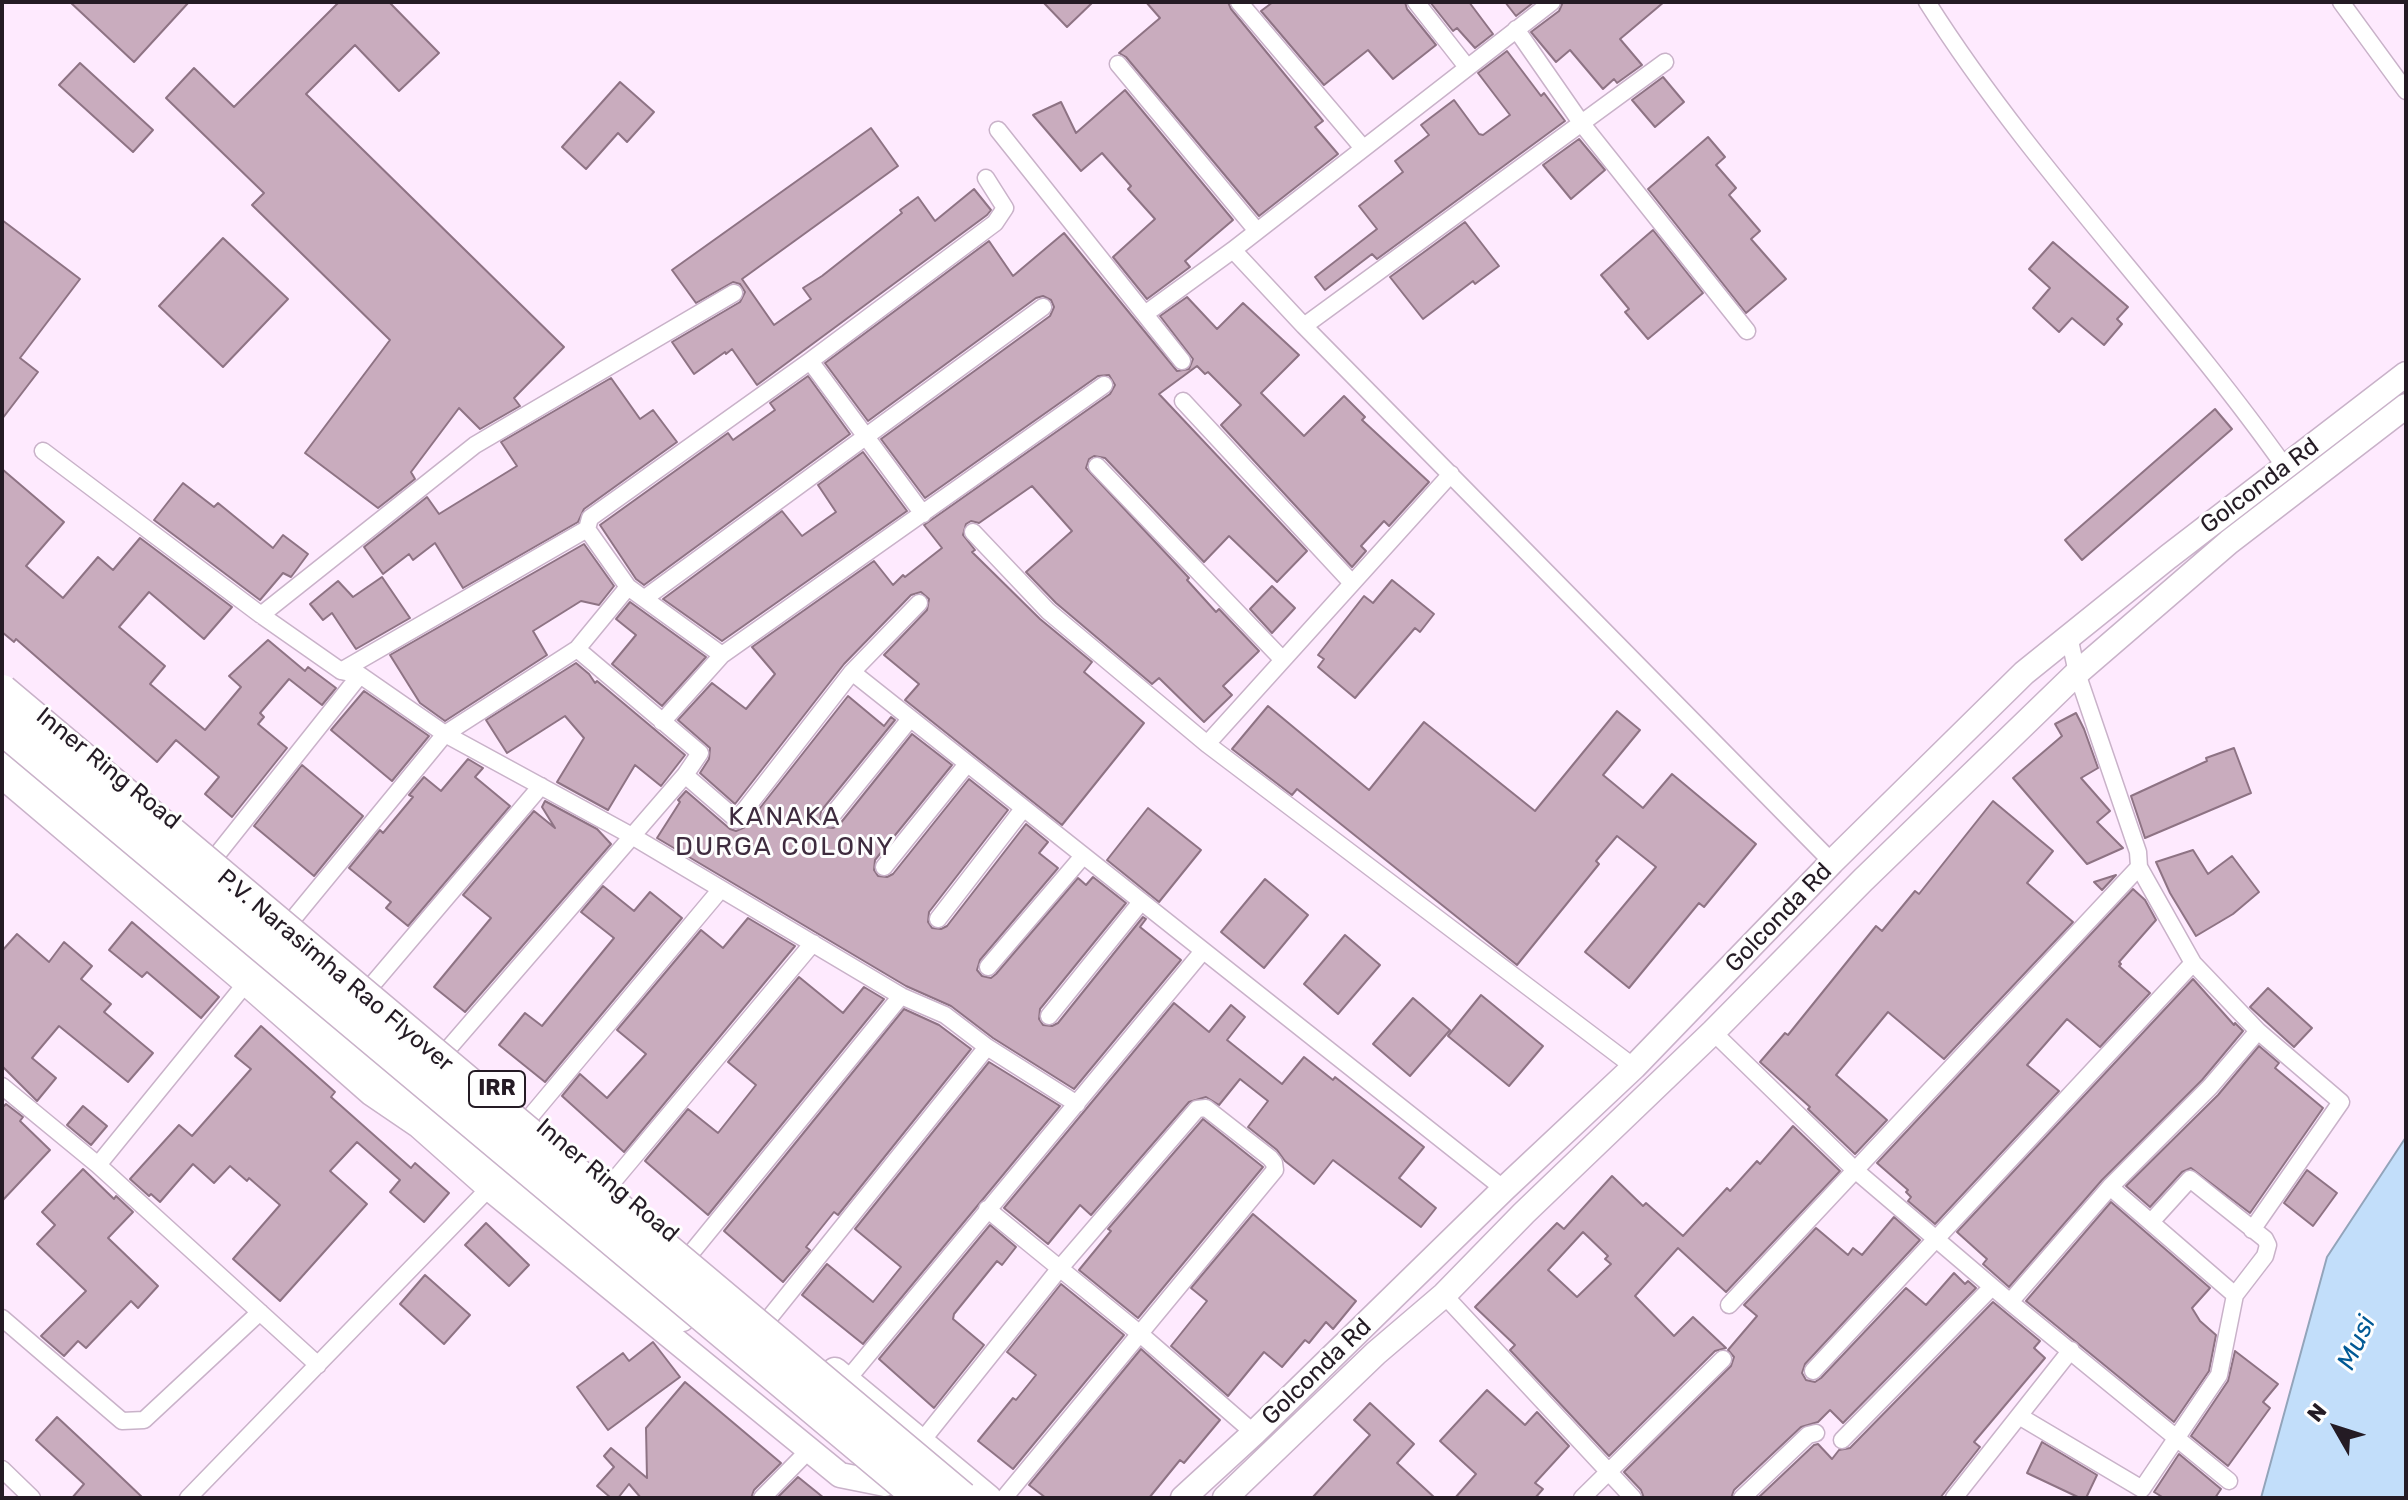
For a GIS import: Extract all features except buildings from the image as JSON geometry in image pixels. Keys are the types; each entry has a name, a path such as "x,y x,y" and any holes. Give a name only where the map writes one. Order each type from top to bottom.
{"highway":[{"name":"P.V. Narasimha Rao Flyover","path":"3,686 962,1498"},
{"name":"P.V. Narasimha Rao Flyover","path":"2,728 921,1498"}],"main road":[{"name":"Golconda Rd","path":"1183,1498 1634,1067 1832,862 2024,673 2406,374"},
{"name":"Golconda Rd","path":"1225,1498 1376,1353 1444,1295 1535,1202 1713,1032 1863,880 2077,673 2229,542 2406,406"},
{"name":"Inner Ring Road","path":"3,686 293,919 988,1498"},
{"name":"IRR","path":"2,753 222,936 252,975 496,1181 893,1491"},
{"path":"2,776 252,975"},
{"path":"222,936 258,891"},
{"path":"496,1181 840,1475 893,1491"}],"street":[{"path":"1239,2 1363,148"},
{"path":"1416,2 1467,67"},
{"path":"1145,314 1233,250 1552,2"},
{"path":"1927,2 2037,157 2250,417 2285,467"},
{"path":"2341,2 2406,91"},
{"path":"1516,29 1582,124 1747,331"},
{"path":"1304,326 1665,62"},
{"path":"1118,64 1257,231"},
{"path":"998,130 1182,361"},
{"path":"341,671 587,529 590,518 810,361 995,223 1005,208 986,178"},
{"path":"1233,250 1304,326 1832,862"},
{"path":"261,615 475,445 734,293"},
{"path":"645,598 1043,307"},
{"path":"810,361 923,514"},
{"path":"662,722 722,655 1104,385"},
{"path":"1183,401 1352,583"},
{"path":"43,451 261,615 341,671 360,675 445,734 632,836 901,996 945,1015 987,1047 1077,1104"},
{"path":"1097,466 1282,659"},
{"path":"1207,744 1451,474"},
{"path":"587,529 628,587 722,655"},
{"path":"973,532 1048,611 1207,744 1634,1067"},
{"path":"293,919 445,734 577,649 628,587"},
{"path":"685,775 737,820 852,672 919,603"},
{"path":"2069,636 2077,673 2138,852 2139,867 2193,963 2258,1031 2341,1102 2252,1230"},
{"path":"448,1049 685,775 700,753 577,649"},
{"path":"852,672 1504,1189"},
{"path":"216,856 360,675"},
{"path":"830,818 910,719"},
{"path":"884,867 967,764"},
{"path":"372,985 541,786"},
{"path":"938,919 1023,809"},
{"path":"988,967 1083,856"},
{"path":"1729,1305 2139,867"},
{"path":"530,1117 721,889"},
{"path":"1049,1016 1141,902"},
{"path":"611,1184 813,943"},
{"path":"847,1380 1203,951"},
{"path":"1813,1371 2193,963"},
{"path":"98,1165 252,975"},
{"path":"692,1252 901,996"},
{"path":"2010,1302 2110,1187 2210,1087 2258,1031"},
{"path":"1713,1032 1855,1170 2229,1481"},
{"path":"770,1317 987,1047"},
{"path":"2,1086 98,1165 318,1365"},
{"path":"921,1442 1060,1268 1197,1109 1206,1108 1270,1158 1275,1170 1004,1498"},
{"path":"2019,1416 2142,1489 2174,1437 2219,1375 2235,1295 2265,1256 2268,1245 2265,1239 2190,1179 2151,1222"},
{"path":"188,1498 496,1181"},
{"path":"2110,1187 2235,1295"},
{"path":"987,1209 1139,1333 1254,1433"},
{"path":"1842,1440 1992,1287"},
{"path":"1444,1295 1633,1498"},
{"path":"2,1318 122,1421 144,1420 260,1312"},
{"path":"1954,1498 2071,1350"},
{"path":"1582,1498 1723,1359"},
{"path":"1742,1498 1808,1435 1816,1433"},
{"path":"762,1498 810,1449"},
{"path":"2,1469 32,1498"}],"water":[{"name":"Musi","path":"2406,1137 2406,1498 2261,1498 2327,1257"}],"district":[{"name":"KANAKA DURGA COLONY","path":"785,832"}]}
